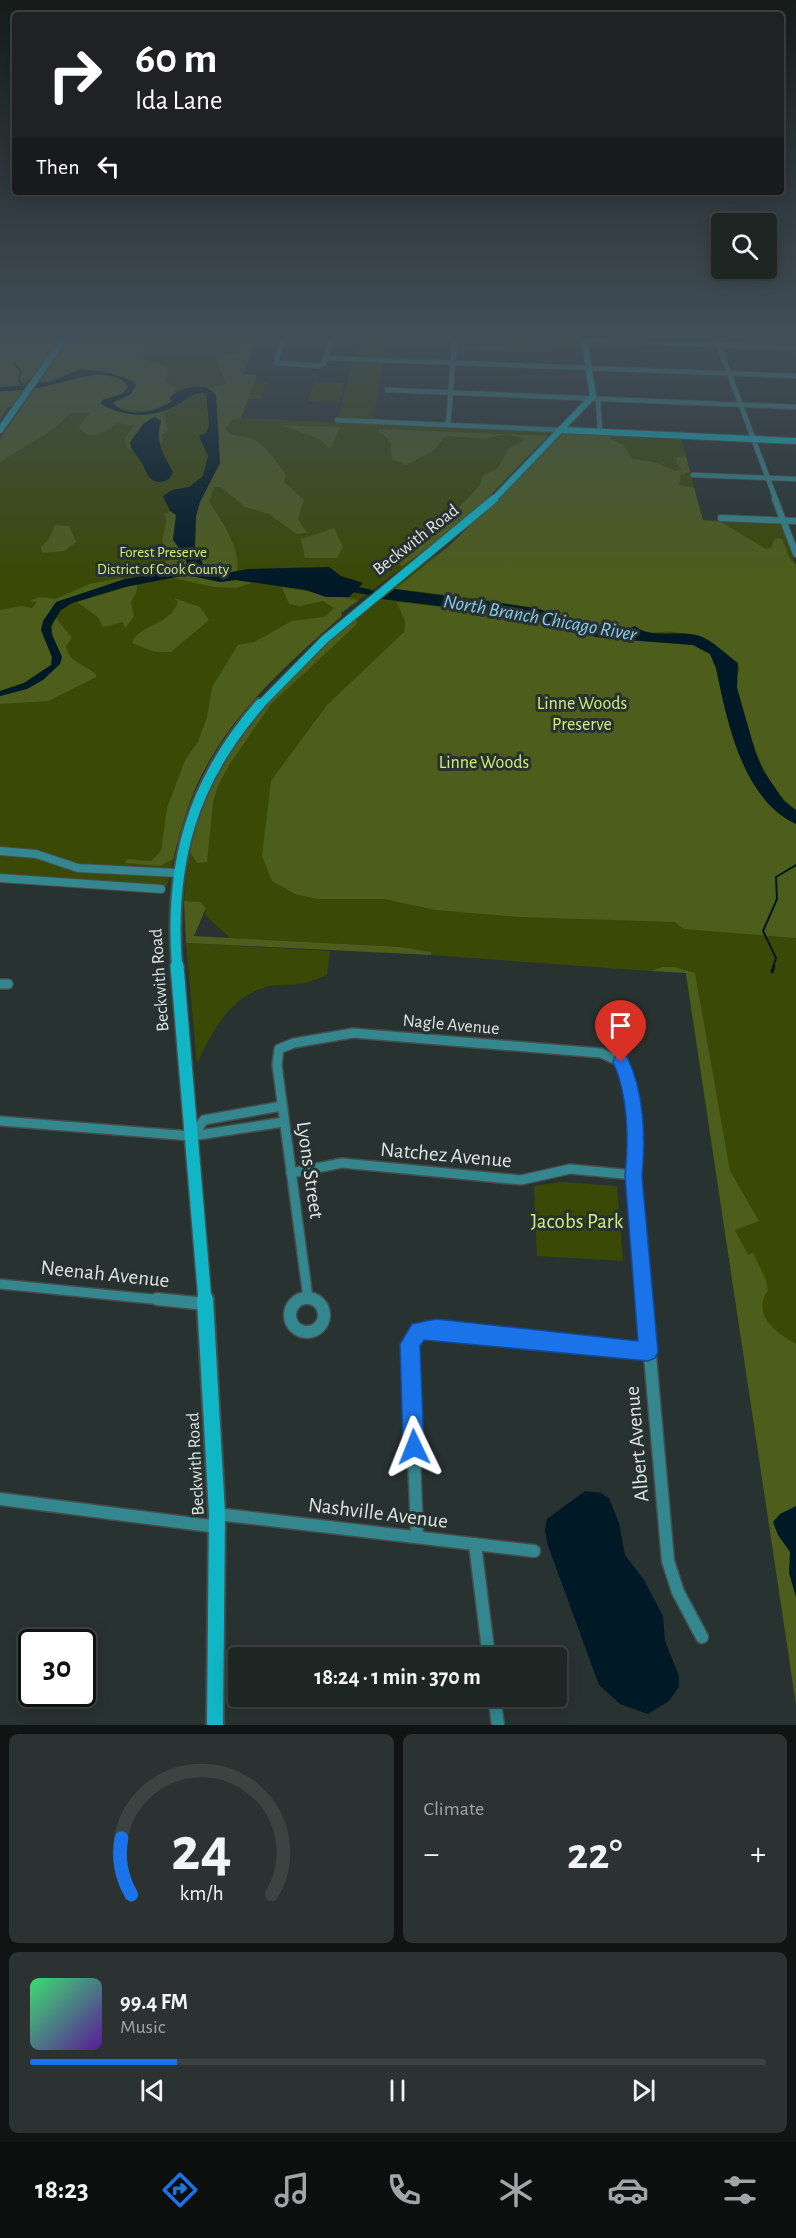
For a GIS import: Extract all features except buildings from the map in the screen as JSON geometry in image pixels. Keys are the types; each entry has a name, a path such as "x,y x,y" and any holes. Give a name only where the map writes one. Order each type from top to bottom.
{"street":[{"path":"448,425 449,418"},
{"name":"Beckwith Road","path":"215,1725 217,1521 205,1304 192,1136 175,967 174,929 177,873 200,794 230,741 271,692 337,626 492,501 573,418"},
{"path":"598,418 600,432"},
{"path":"746,418 796,554"},
{"path":"337,420 796,441"},
{"path":"693,475 796,479"},
{"path":"721,518 796,521"},
{"path":"0,851 36,855 78,868 177,873"},
{"path":"0,878 161,889"},
{"name":"Nagle Avenue","path":"279,1049 294,1043 353,1033 601,1053 621,1062"},
{"name":"Lyons Street","path":"279,1049 276,1056 308,1298"},
{"name":"Albert Avenue","path":"621,1062 629,1078 648,1352 668,1561 678,1593 702,1637"},
{"path":"192,1136 204,1120 282,1106"},
{"path":"0,1121 192,1136 284,1122"},
{"name":"Natchez Avenue","path":"291,1173 342,1163 521,1180 570,1169 634,1176"},
{"name":"Neenah Avenue","path":"0,1284 205,1304"},
{"path":"417,1536 410,1344 419,1330 436,1329 648,1352"},
{"name":"Nashville Avenue","path":"0,1499 217,1521 417,1536 534,1551"},
{"path":"475,1544 488,1647"},
{"path":"496,1707 498,1725"}],"green space":[{"name":"Forest Preserve District of Cook County","path":"14,418 252,418 551,432 462,524 341,613 342,616 275,677 254,700 216,748 202,775 183,823 167,886 0,874 0,439"},
{"path":"14,418 65,418 51,431 0,462 0,439"},
{"path":"86,418 150,418 132,436 130,450 127,448 125,438 134,426 118,423 94,435 88,435 79,427"},
{"path":"151,418 165,418 168,430 162,435 163,442 160,443 158,428"},
{"path":"217,418 238,418 231,420 226,429 236,436 257,441 277,462 286,475 284,482 304,500 298,519 307,533 297,534 269,514 245,507 221,487 214,487 209,502 233,544 237,571 217,573 205,569 195,546 196,516 200,502 220,463"},
{"path":"338,418 373,418 373,421"},
{"path":"280,425 340,427 331,449 319,439"},
{"path":"379,429 505,434 485,439 450,436 444,438 434,450 407,465 393,460 390,442 379,433"},
{"path":"507,434 548,436 462,524 402,566 394,559 456,511 480,485 482,476 498,468 508,449 525,439"},
{"name":"Linne Woods Preserve","path":"563,434 681,438 703,520 780,523 796,565 796,1704 685,969 662,967 650,971 431,955 431,952 402,947 230,938 205,915 206,908 202,903 184,901 194,835 240,734 340,630 411,572 448,547"},
{"path":"563,434 614,436 610,439 623,445 633,459 655,462 676,471 682,469 676,463 677,457 686,456 690,472 681,475 679,485 694,488 703,520 721,522 766,549 771,548 775,538 782,539 790,559 796,565 796,810 773,785 758,755 737,688 736,678 740,668 727,654 702,639 674,632 649,632 637,627 610,629 516,605 395,589 448,547"},
{"path":"170,511 176,515 173,540 183,553 188,567 149,572 150,567 174,558 163,542 165,514"},
{"path":"55,525 69,526 76,542 64,551 42,553 41,547 49,539"},
{"path":"334,528 343,547 337,558 305,558 301,539"},
{"path":"187,575 219,582 236,580 252,583 235,588 214,587 168,577"},
{"path":"125,579 77,597 61,600 53,606 41,630 52,657 51,665 24,683 0,691 0,610 21,606 32,608 37,602 29,601 40,597 56,599 89,584"},
{"path":"137,584 137,591 131,602 134,617 125,628 123,622 103,627 98,617 77,602"},
{"path":"282,587 359,600 341,613 342,616 304,649 235,723 207,765 196,787 173,859 160,866 125,863 127,859 151,861 161,851 167,808 185,760 198,742 207,717 212,687 238,645 254,642 292,621 324,617 334,608 323,601 300,606 289,604"},
{"path":"174,598 200,607 209,620 171,652 155,652 132,643 141,632 162,621 174,610 178,602"},
{"name":"Linne Woods","path":"397,602 529,617 568,631 602,638 693,645 710,654 716,668 732,734 750,778 778,813 796,824 796,938 684,929 675,922 520,917 436,910 384,899 317,899 295,894 272,881 262,856 271,781 327,705 404,632 405,622"},
{"path":"356,616 357,624 271,704 229,765 213,802 207,862 197,863 190,852 201,814 215,780 232,749 252,720 275,694"},
{"path":"56,618 72,638 66,646 70,656 96,674 96,677 48,701 0,704 0,696 27,689 62,657 52,628"},
{"path":"184,901 201,902 206,908 194,936 402,947 431,952 431,955 186,943"},
{"path":"186,943 330,951 327,975 295,985 268,986 240,1000 222,1019 197,1064"},
{"path":"662,967 675,967 695,973 730,1171 759,1221 735,1230 748,1255 753,1253 766,1280 768,1290 762,1307 764,1315 774,1329 796,1344 796,1704 686,973 650,971"},
{"name":"Jacobs Park","path":"560,1182 617,1186 623,1261 537,1256 534,1186"}],"water":[{"path":"152,418 161,421 160,442 163,454 173,472 169,479 159,482 149,477 132,449 130,443 143,424"},
{"path":"208,418 217,418 220,463 200,502 196,516 195,546 205,569 226,573 248,569 329,567 341,576 363,583 349,597 326,597 306,590 236,580 220,582 187,575 125,587 72,603 61,610 51,626 52,635 62,657 60,664 43,680 27,689 0,696 0,691 24,683 51,665 52,657 41,630 43,621 56,602 125,579 186,569 188,566 183,553 173,540 176,515 170,511 163,496 172,490 189,487 203,476 208,456 199,436 207,432"},
{"path":"395,589 535,608 600,627 623,631 635,626 649,632 700,636 738,663 737,688 755,751 763,770 784,801 796,810 796,824 762,797 750,778 732,734 716,668 710,654 693,645 602,638 568,631 529,617 382,599"},
{"path":"585,1491 601,1493 609,1498 619,1523 625,1555 644,1580 663,1616 665,1641 679,1676 679,1687 669,1701 648,1714 620,1704 599,1685 547,1543 545,1530 547,1519"},
{"path":"796,1506 796,1597 789,1573 790,1552 778,1535 773,1522 780,1514"}],"waterway":[{"name":"North Branch Chicago River","path":"339,587 369,592"},
{"path":"773,967 776,958 763,931 777,899 776,877 796,865"},
{"path":"772,972 774,966"}],"route":[{"path":"414,1447 410,1344 413,1336 419,1330 436,1329 648,1352 629,1078 621,1062"}]}
